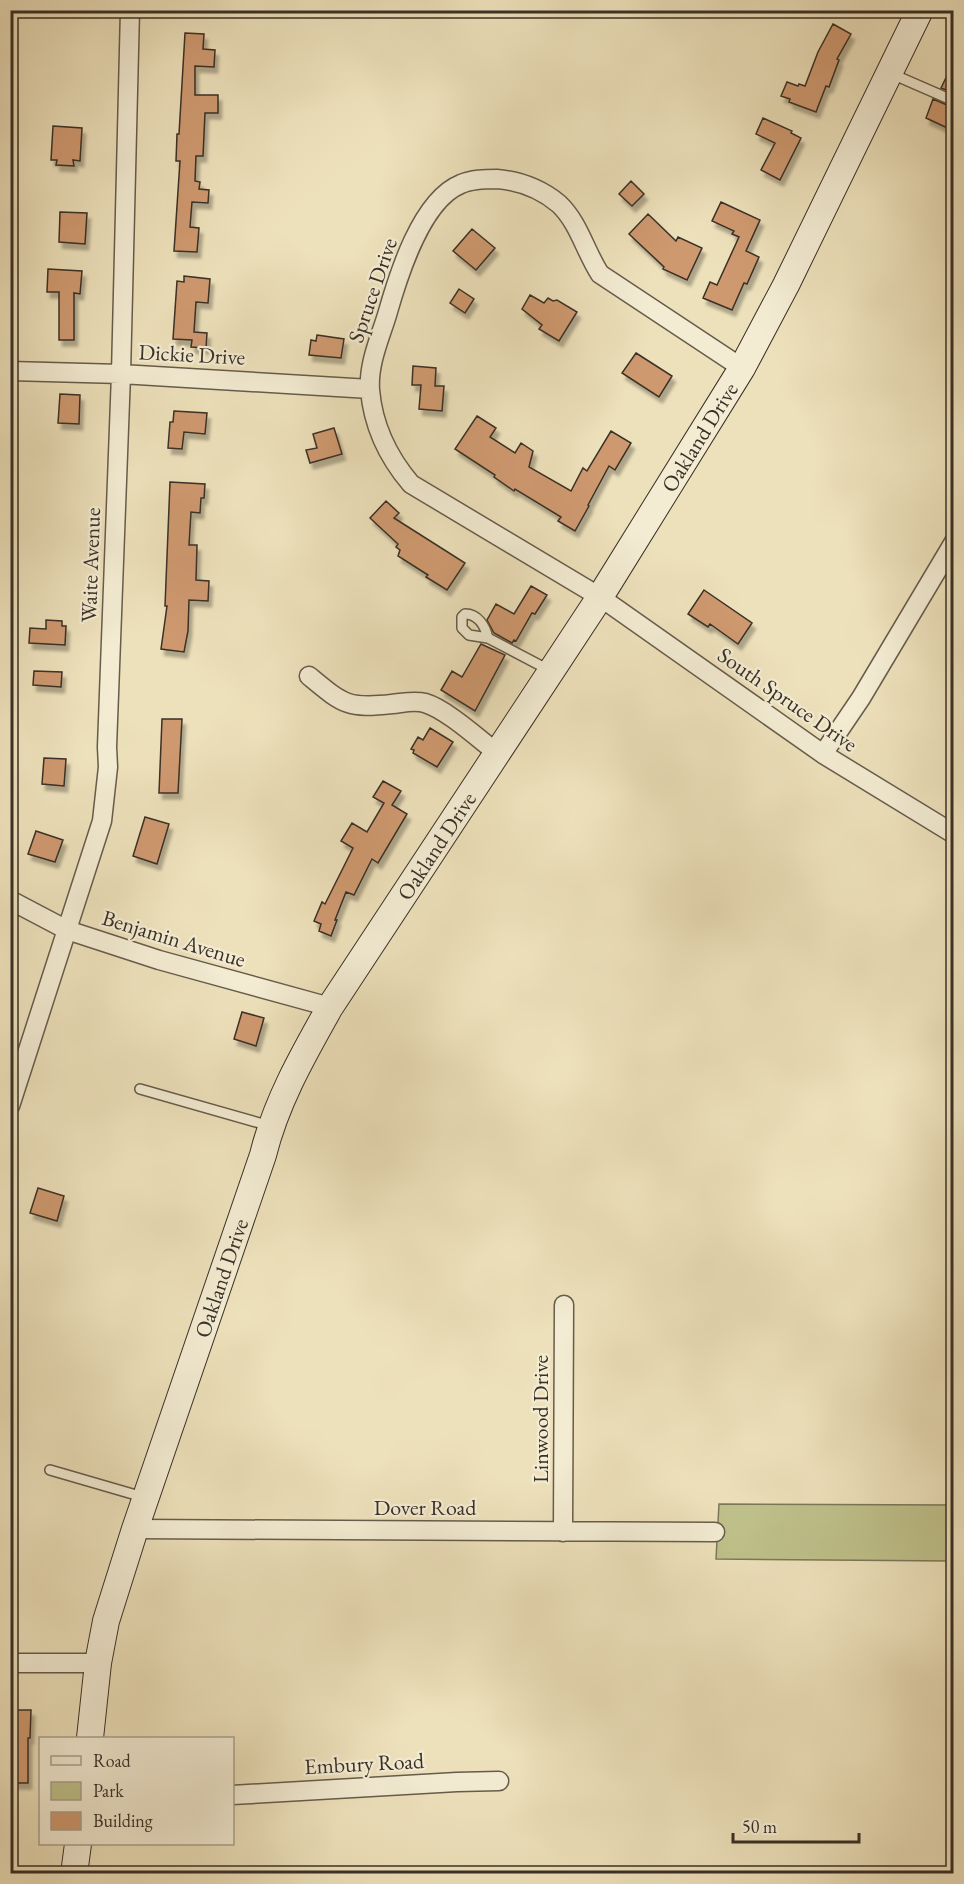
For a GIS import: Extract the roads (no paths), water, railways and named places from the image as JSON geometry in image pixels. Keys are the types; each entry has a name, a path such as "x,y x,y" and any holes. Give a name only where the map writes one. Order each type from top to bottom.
{"main road":[{"name":"Oakland Drive","path":"90,1737 98,1664 106,1621 135,1529 260,1165 270,1126 295,1070 330,1007 600,597 742,368 786,285 920,10"},
{"path":"75,1874 78,1845"}],"street":[{"name":"Waite Avenue","path":"10,1106 102,821 108,767 130,10"},
{"name":"Spruce Drive","path":"600,597 411,484 395,465 385,444 370,389 373,362 398,279 412,244 428,215 443,195 461,184 482,178 509,180 534,187 559,204 577,228 600,274 742,368"},
{"name":"Dickie Drive","path":"10,371 121,374 370,389"},
{"path":"823,754 861,698 954,542"},
{"name":"South Spruce Drive","path":"600,597 823,754 954,834"},
{"path":"309,676 340,701 348,704 368,706 413,702 430,705 497,753"},
{"name":"Benjamin Avenue","path":"10,900 66,930 159,960 330,1007"},
{"name":"Linwood Drive","path":"563,1532 564,1305"},
{"name":"Dover Road","path":"135,1529 715,1533"},
{"path":"10,1663 98,1664"},
{"name":"Embury Road","path":"234,1795 499,1781"}],"lane":[{"path":"890,73 954,101"},
{"path":"489,638 551,671"},
{"path":"140,1089 270,1126"},
{"path":"50,1470 146,1497"}]}
